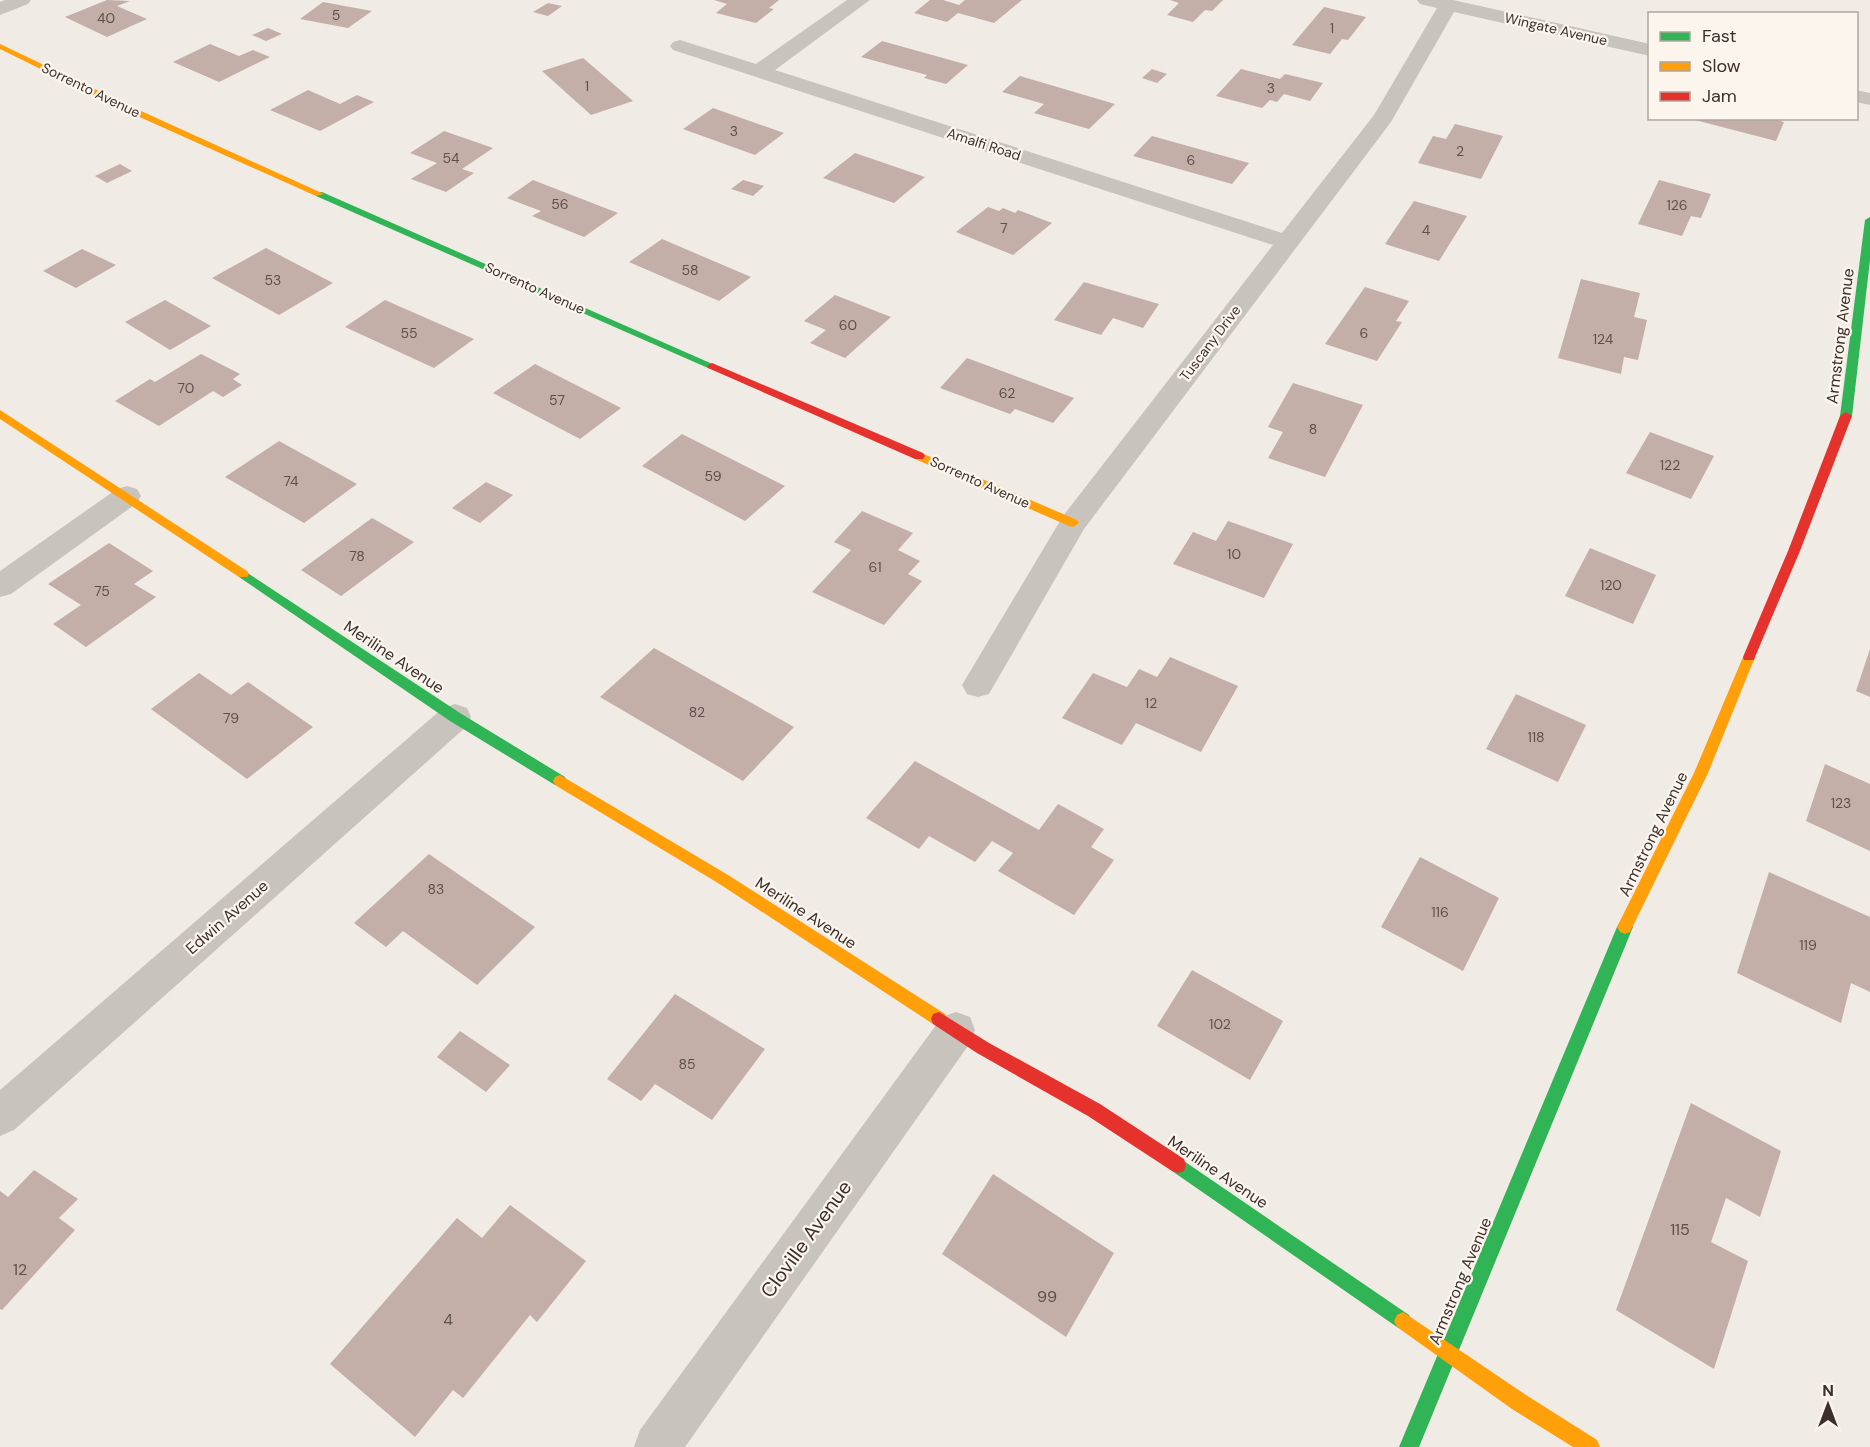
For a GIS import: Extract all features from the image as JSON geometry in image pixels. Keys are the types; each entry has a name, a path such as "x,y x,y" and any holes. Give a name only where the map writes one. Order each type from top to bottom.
{"street":[{"path":"0,9 21,0"},
{"path":"760,71 860,0"},
{"name":"Wingate Avenue","path":"1438,2 1648,50"},
{"name":"Tuscany Drive","path":"978,685 1073,523 1383,117 1438,2"},
{"name":"Sorrento Avenue","path":"0,46 127,108 297,185 1073,523"},
{"name":"Amalfi Road","path":"680,46 1287,242"},
{"name":"Armstrong Avenue","path":"1409,1447 1621,935 1705,763 1794,551 1848,411 1870,220"},
{"name":"Meriline Avenue","path":"0,414 127,496 455,717 723,879 983,1048 1094,1110 1206,1182 1519,1402 1590,1447"},
{"path":"0,586 127,496"},
{"name":"Edwin Avenue","path":"0,1116 455,717"},
{"name":"Cloville Avenue","path":"657,1447 956,1030"}],"building":[{"path":"107,0 130,1 117,6 147,19 107,37 65,17"},
{"path":"714,0 779,0 769,8 774,9 756,23 716,13 727,4"},
{"path":"930,0 943,0 959,5 965,0 1022,0 994,23 958,13 947,22 914,13"},
{"path":"1170,0 1223,0 1212,11 1205,10 1193,22 1167,15 1179,3"},
{"path":"323,2 372,11 348,28 300,19"},
{"path":"548,3 562,6 548,16 533,12"},
{"path":"1324,7 1366,17 1348,40 1342,39 1330,54 1292,45"},
{"path":"268,28 282,34 266,41 252,35"},
{"path":"882,41 968,65 946,84 924,78 927,75 861,57"},
{"path":"210,44 239,56 253,50 270,57 219,82 173,62"},
{"path":"583,58 633,101 591,115 542,71"},
{"path":"1152,69 1167,74 1157,83 1142,78"},
{"path":"1241,69 1280,79 1285,74 1323,83 1310,101 1284,94 1277,102 1270,100 1262,108 1216,96"},
{"path":"1020,76 1115,104 1089,129 1034,113 1044,104 1002,92"},
{"path":"308,90 340,104 357,95 374,102 320,131 270,110"},
{"path":"713,108 784,133 755,155 683,129"},
{"path":"1695,120 1777,120 1784,122 1776,141"},
{"path":"1455,124 1503,136 1481,179 1418,163 1433,136 1446,139"},
{"path":"444,131 493,148 462,169 474,173 446,192 411,179 437,163 410,153"},
{"path":"1152,136 1249,163 1232,184 1133,156"},
{"path":"855,153 925,177 894,203 823,178"},
{"path":"120,164 132,171 107,183 95,176"},
{"path":"533,180 618,213 584,237 532,216 541,211 507,198"},
{"path":"743,180 764,186 753,196 731,189"},
{"path":"1659,180 1711,194 1701,218 1691,216 1682,236 1638,224"},
{"path":"1414,201 1467,216 1439,261 1385,244"},
{"path":"988,207 999,211 1003,208 1015,213 1018,210 1052,223 1013,255 956,232"},
{"path":"662,239 751,277 719,301 629,262"},
{"path":"266,248 333,283 279,315 212,278"},
{"path":"82,249 116,265 76,288 43,271"},
{"path":"1581,279 1640,293 1634,317 1647,320 1638,360 1624,357 1621,374 1558,358"},
{"path":"1084,282 1159,304 1143,328 1113,318 1101,335 1054,320"},
{"path":"1365,287 1409,301 1396,321 1402,322 1377,361 1325,344"},
{"path":"835,295 891,317 845,358 810,343 826,330 804,321"},
{"path":"165,300 211,326 170,350 125,322"},
{"path":"385,300 474,339 434,368 345,327"},
{"path":"201,354 240,374 233,379 242,385 223,397 213,391 159,426 115,401 150,379 155,382"},
{"path":"967,358 1074,398 1053,423 1015,409 1010,414 940,388"},
{"path":"535,364 621,408 580,439 493,393"},
{"path":"1293,383 1363,405 1325,477 1268,458 1283,432 1268,427"},
{"path":"1650,432 1714,456 1691,499 1626,473"},
{"path":"682,434 785,486 745,521 642,466"},
{"path":"279,441 357,484 304,523 225,477"},
{"path":"486,482 513,495 480,523 452,508"},
{"path":"862,511 913,533 898,550 920,561 908,574 922,581 884,625 812,592 851,550 834,542"},
{"path":"372,518 414,542 341,596 301,570"},
{"path":"1228,521 1293,544 1264,598 1173,564 1193,532 1216,541"},
{"path":"109,543 153,571 134,584 156,597 86,647 53,624 81,605 48,584"},
{"path":"1590,548 1656,575 1633,624 1565,596"},
{"path":"654,648 794,727 743,781 600,697"},
{"path":"1870,649 1870,697 1856,691"},
{"path":"1170,657 1238,686 1201,752 1136,723 1122,745 1062,718 1093,673 1127,687 1139,669 1157,677"},
{"path":"199,673 231,695 248,682 313,727 247,779 151,709"},
{"path":"1516,694 1586,725 1558,782 1486,749"},
{"path":"915,761 1039,830 1058,804 1104,829 1091,847 1114,860 1074,915 998,871 1013,853 992,841 975,862 929,836 919,849 866,818"},
{"path":"1825,764 1870,784 1870,851 1806,821"},
{"path":"429,854 535,927 477,985 403,931 386,947 354,923"},
{"path":"1420,857 1499,898 1463,971 1381,927"},
{"path":"1769,872 1870,917 1870,992 1851,983 1841,1023 1737,973"},
{"path":"1192,970 1283,1021 1250,1080 1157,1026"},
{"path":"675,994 765,1049 712,1120 655,1084 641,1101 607,1079"},
{"path":"460,1031 510,1065 486,1092 437,1057"},
{"path":"1691,1103 1781,1151 1760,1217 1726,1198 1711,1242 1748,1261 1714,1369 1616,1310"},
{"path":"34,1170 78,1199 59,1218 75,1230 2,1310 0,1309 0,1191 8,1197"},
{"path":"993,1174 1114,1253 1066,1337 942,1254"},
{"path":"510,1205 586,1261 537,1322 530,1315 463,1398 453,1390 415,1437 330,1364 457,1218 482,1238"}],"traffic: fast":[{"path":"319,194 712,366"},
{"path":"1846,416 1870,220"},
{"path":"243,574 455,717 560,781"},
{"path":"1409,1447 1625,927"},
{"path":"1178,1165 1403,1321"}],"traffic: slow":[{"path":"0,46 127,108 319,194"},
{"path":"0,414 243,574"},
{"path":"919,456 1073,523"},
{"path":"1625,927 1701,773 1749,657"},
{"path":"560,781 723,879 939,1019"},
{"path":"1403,1321 1519,1402 1590,1447"}],"traffic: jam":[{"path":"712,366 919,456"},
{"path":"1749,657 1794,551 1846,416"},
{"path":"939,1019 983,1048 1094,1110 1178,1165"}]}
